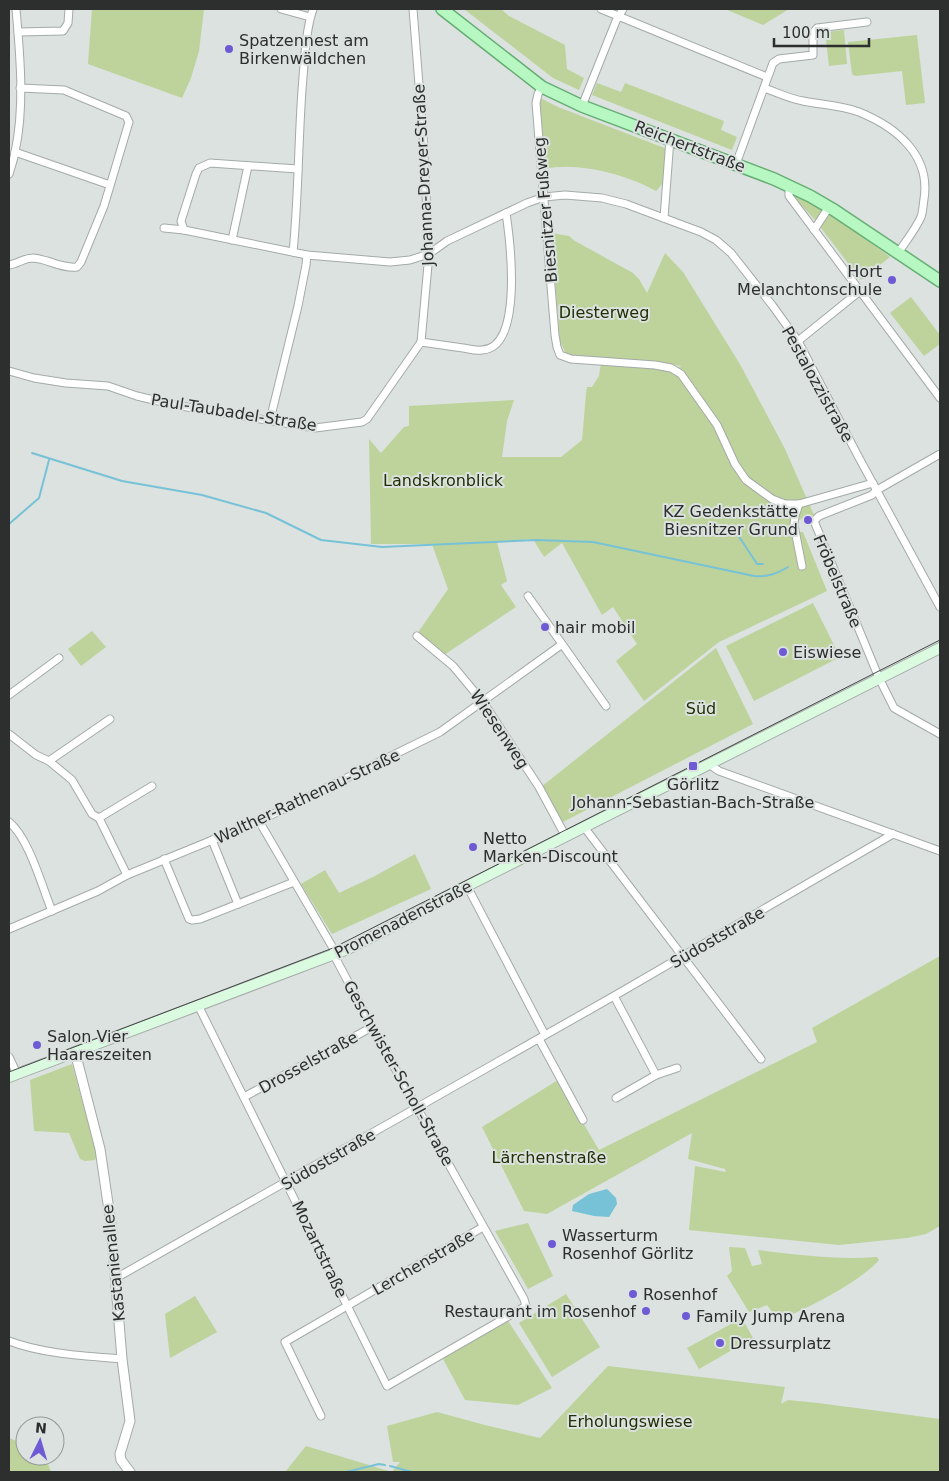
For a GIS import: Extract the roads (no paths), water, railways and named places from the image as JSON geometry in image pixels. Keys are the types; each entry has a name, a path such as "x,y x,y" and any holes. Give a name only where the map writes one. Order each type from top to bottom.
{"main road":[{"name":"Reichertstraße","path":"442,9 542,87 582,106 789,186 829,207 940,281"},
{"name":"Promenadenstraße","path":"13,1076 334,955 940,648"}],"street":[{"path":"9,169 15,152 19,124 20,88 16,9"},
{"path":"18,32 63,31 68,23 69,9"},
{"path":"281,9 310,17"},
{"path":"294,252 300,112 310,17 313,9"},
{"name":"Johanna-Dreyer-Straße","path":"413,9 423,136 429,254 421,342"},
{"path":"601,9 767,77"},
{"path":"582,106 623,9"},
{"path":"736,164 767,77 775,60 813,55 813,34 817,28 867,22"},
{"name":"Biesnitzer Fußweg","path":"542,87 536,103 558,351 560,355 571,359 655,365 671,368 681,374 716,425 735,464 746,480 772,499 785,504 799,504"},
{"path":"9,265 33,258 71,268 77,267 81,262 104,206 129,122 126,116 64,90 20,88"},
{"path":"764,88 802,101 834,105 858,112 884,125 913,149 921,164 925,178 922,216 914,231 898,252"},
{"path":"664,218 670,139"},
{"path":"15,152 110,185"},
{"path":"184,230 181,221 190,189 199,168 210,164 298,169"},
{"path":"232,240 248,166"},
{"path":"789,186 789,196 940,398"},
{"name":"Pestalozzistraße","path":"544,196 565,195 602,198 626,204 701,232 716,240 731,254 798,341 872,483 940,607"},
{"path":"164,228 184,230 307,255 390,262 410,260 429,254 447,240 544,196"},
{"path":"814,230 829,207"},
{"path":"421,342 484,351 494,346 502,338 507,323 512,272 506,213"},
{"path":"270,420 299,298 307,255"},
{"path":"798,341 860,291"},
{"name":"Paul-Taubadel-Straße","path":"9,371 42,379 108,386 137,396 175,405 315,428 362,422 374,412 406,361 421,342"},
{"path":"877,490 940,454"},
{"path":"802,566 794,525 799,504 872,483"},
{"name":"Fröbelstraße","path":"877,490 872,495 819,516 814,521 879,678"},
{"path":"528,596 606,706"},
{"name":"Wiesenweg","path":"417,636 453,666 483,702 538,787 566,837"},
{"name":"Walther-Rathenau-Straße","path":"9,929 98,891 164,859 260,822 440,732 561,645"},
{"path":"9,695 59,658"},
{"path":"879,678 894,708 940,734"},
{"path":"49,761 110,719"},
{"path":"9,734 36,756 49,761 72,780 92,814 99,818 128,875"},
{"path":"711,763 720,772 940,851"},
{"path":"99,818 152,786"},
{"path":"9,822 20,833 52,911"},
{"name":"Geschwister-Scholl-Straße","path":"260,822 333,948 334,955 372,1027 524,1299 526,1306 387,1386"},
{"path":"584,827 762,1059"},
{"name":"Südoststraße","path":"116,1278 614,996 893,834"},
{"path":"212,840 238,904"},
{"path":"164,859 189,918 192,920 200,919 294,882"},
{"path":"467,886 583,1120"},
{"path":"614,996 656,1075"},
{"name":"Mozartstraße","path":"198,1005 387,1386"},
{"name":"Drosselstraße","path":"244,1097 372,1027"},
{"name":"Kastanienallee","path":"75,1052 100,1149 111,1224 122,1359 130,1421 120,1454 123,1463 130,1472"},
{"path":"9,1056 13,1076"},
{"path":"616,1098 656,1075 677,1068"},
{"name":"Lerchenstraße","path":"321,1416 285,1342 483,1227"},
{"path":"9,1341 31,1348 122,1359"}],"water":[{"path":"607,1189 616,1198 617,1204 609,1217 572,1211 573,1205 589,1194"}],"waterway":[{"path":"32,453 122,481 202,495 266,513 321,540 382,547 536,540 593,542 754,576 764,576 780,572 788,567"},
{"path":"9,524 39,498 49,460"},
{"path":"738,535 757,564 763,564"},
{"path":"346,1472 379,1464 385,1465"},
{"path":"390,1466 412,1472"}],"tram line":[{"path":"9,1072 333,948 940,640"}],"place":[{"name":"Spatzennest am Birkenwäldchen","path":"229,49"},
{"name":"Hort Melanchtonschule","path":"892,280"},
{"name":"KZ Gedenkstätte Biesnitzer Grund","path":"808,520"},
{"name":"hair mobil","path":"545,627"},
{"name":"Eiswiese","path":"783,652"},
{"name":"Görlitz Johann-Sebastian-Bach-Straße","path":"693,766"},
{"name":"Netto Marken-Discount","path":"473,847"},
{"name":"Salon Vier Haareszeiten","path":"37,1045"},
{"name":"Wasserturm Rosenhof Görlitz","path":"552,1244"},
{"name":"Rosenhof","path":"633,1294"},
{"name":"Restaurant im Rosenhof","path":"646,1311"},
{"name":"Family Jump Arena","path":"686,1316"},
{"name":"Dressurplatz","path":"720,1343"}],"park label":[{"name":"Diesterweg","path":"604,312"},
{"name":"Landskronblick","path":"443,480"},
{"name":"Süd","path":"701,708"},
{"name":"Lärchenstraße","path":"549,1157"},
{"name":"Erholungswiese","path":"630,1421"}]}
